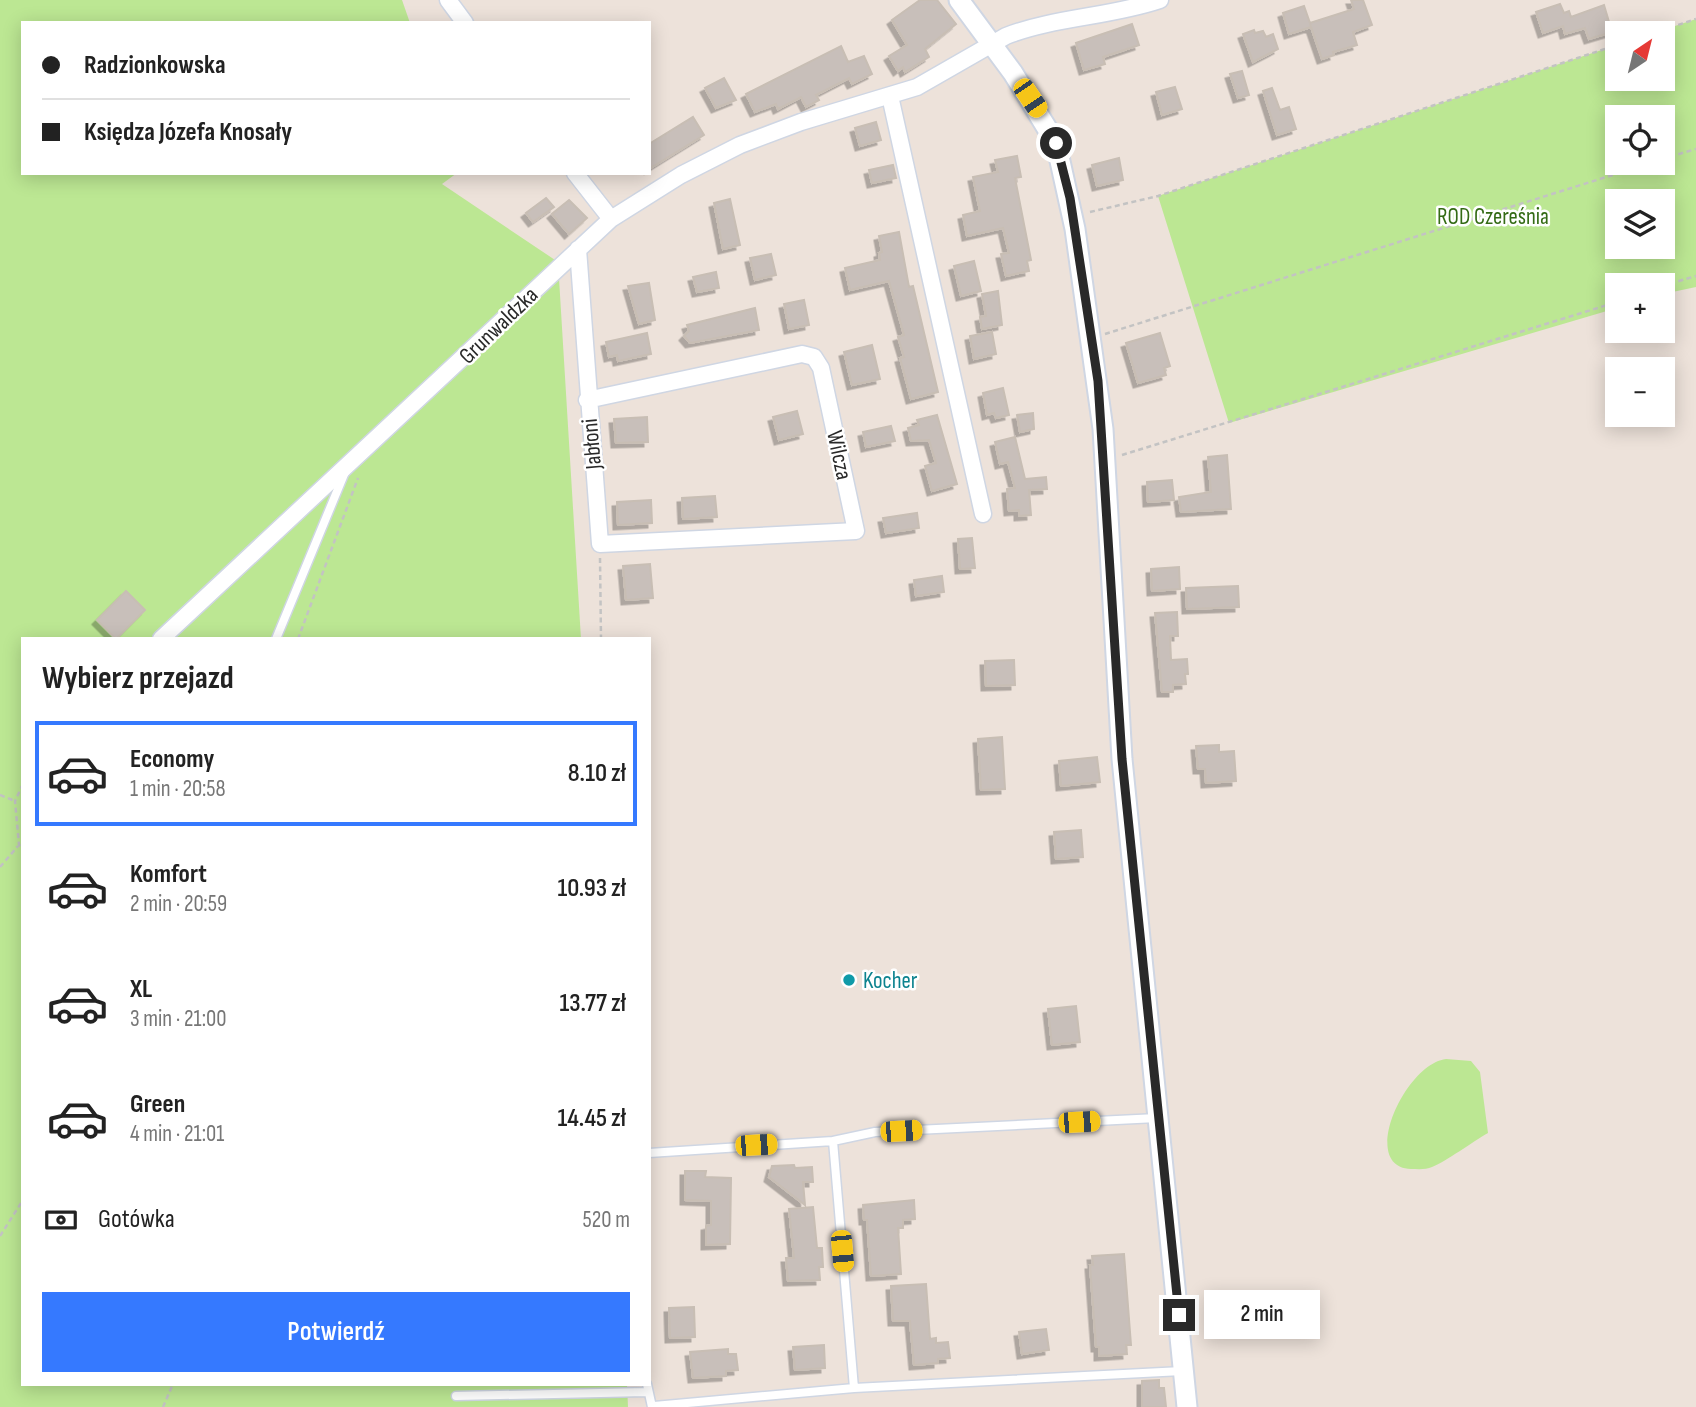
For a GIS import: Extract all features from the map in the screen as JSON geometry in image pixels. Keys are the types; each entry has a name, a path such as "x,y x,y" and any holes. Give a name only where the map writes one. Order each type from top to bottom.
{"street":[{"path":"448,0 464,21"},
{"path":"959,0 992,42 1040,113 1056,143 1073,216 1092,338 1105,461 1122,759 1187,1407"},
{"name":"Grunwaldzka","path":"163,637 611,219 681,176 740,145 801,122 890,96 938,77 992,42 1020,30 1106,16 1160,0"},
{"path":"890,96 983,514"},
{"path":"577,175 611,219"},
{"name":"Jabłoni","path":"578,249 587,400 600,544"},
{"name":"Wilcza","path":"587,400 802,354 814,357 821,368 856,531 600,544"}],"lane":[{"path":"277,637 346,469"},
{"path":"651,1152 833,1142 876,1132 1158,1118"},
{"path":"833,1142 853,1388"},
{"path":"456,1396 646,1388 653,1406 853,1388 1185,1370"}],"path":[{"path":"1675,26 1696,19"},
{"path":"1073,216 1158,196 1605,49"},
{"path":"1675,155 1696,149"},
{"path":"1092,338 1613,175"},
{"path":"1675,282 1696,276"},
{"path":"1105,461 1605,306"},
{"path":"299,637 358,477 359,457"},
{"path":"600,544 601,637"},
{"path":"0,867 19,845 15,800 21,789"},
{"path":"0,795 15,800"},
{"path":"0,1236 21,1203"},
{"path":"163,1407 172,1386"}],"green space":[{"path":"0,0 402,0 409,21 21,21 21,175 454,175 442,184 558,262 581,637 21,637 21,1386 627,1386 628,1407 0,1407"},
{"name":"ROD Czereśnia","path":"1696,19 1696,287 1675,291 1675,273 1605,273 1605,312 1229,423 1158,196 1605,49 1605,91 1675,91 1675,26"},
{"path":"1446,1059 1471,1061 1480,1072 1488,1133 1430,1168 1411,1169 1396,1164 1388,1152 1388,1135 1393,1115 1416,1078 1431,1065"}],"building":[{"path":"920,0 937,0 956,24 925,49 929,57 905,72 903,67 898,71 889,56 907,45 892,20"},
{"path":"1351,0 1363,0 1372,25 1353,32 1357,45 1333,52 1334,55 1322,59 1310,24 1311,27 1289,34 1283,13 1304,6 1310,23 1354,9"},
{"path":"1560,4 1564,13 1569,11 1571,17 1604,5 1609,21 1605,21 1605,34 1589,39 1585,28 1565,34 1563,26 1543,33 1536,12"},
{"path":"1132,24 1139,45 1103,57 1105,64 1084,70 1076,43"},
{"path":"1254,30 1255,33 1263,31 1266,37 1273,34 1278,49 1253,62 1243,34"},
{"path":"841,46 848,62 864,56 872,74 852,84 849,78 816,95 819,100 806,107 801,97 778,109 776,104 755,112 746,94"},
{"path":"1242,71 1249,95 1238,98 1230,74"},
{"path":"724,78 736,100 716,108 705,88"},
{"path":"1175,87 1182,109 1162,115 1156,92"},
{"path":"1272,88 1280,110 1289,107 1296,129 1277,135 1263,91"},
{"path":"693,117 704,135 651,168 651,143"},
{"path":"876,122 881,140 860,146 855,128"},
{"path":"1017,156 1021,177 1015,178 1031,260 1027,261 1029,271 1006,276 1001,254 1009,253 1003,228 967,236 963,215 980,211 973,177 998,172 995,160"},
{"path":"1119,158 1123,180 1097,186 1092,165"},
{"path":"893,165 896,178 872,183 869,170"},
{"path":"546,198 554,207 533,222 526,213"},
{"path":"730,199 740,245 723,249 714,203"},
{"path":"569,200 587,218 569,234 552,214"},
{"path":"899,232 909,287 913,286 938,392 911,399 900,358 904,357 898,337 904,335 889,281 850,290 845,268 880,260 879,253 882,252 879,236"},
{"path":"771,254 776,275 755,280 750,258"},
{"path":"974,261 981,291 961,296 954,266"},
{"path":"716,272 719,288 697,292 693,277"},
{"path":"649,283 655,320 639,324 628,286"},
{"path":"998,291 1002,325 982,329 980,317 986,316 982,294"},
{"path":"804,300 809,325 789,329 784,304"},
{"path":"755,308 759,330 690,343 684,336 689,331 687,325"},
{"path":"992,332 996,354 974,359 970,336"},
{"path":"647,333 651,354 618,361 617,355 609,357 606,342"},
{"path":"1160,333 1170,366 1164,368 1166,375 1138,383 1126,343"},
{"path":"872,345 880,379 852,385 844,352"},
{"path":"1003,388 1009,415 996,418 994,413 987,415 983,393"},
{"path":"797,411 803,434 779,440 773,417"},
{"path":"1033,413 1034,429 1020,432 1017,415"},
{"path":"937,415 957,484 932,491 925,466 936,463 929,440 911,441 908,428 919,425 917,420"},
{"path":"647,417 648,442 616,443 614,419"},
{"path":"891,426 895,441 866,447 863,432"},
{"path":"1015,437 1025,479 1046,477 1047,489 1029,490 1031,515 1019,516 1019,510 1009,511 1007,489 1015,488 1008,462 1000,464 995,442"},
{"path":"1227,455 1231,509 1181,512 1179,497 1211,492 1208,457"},
{"path":"1172,480 1174,500 1148,502 1147,482"},
{"path":"715,496 717,517 683,519 682,498"},
{"path":"651,500 652,523 618,525 617,502"},
{"path":"917,513 919,528 886,533 883,518"},
{"path":"972,538 975,568 960,569 958,539"},
{"path":"650,564 653,598 626,600 623,566"},
{"path":"1179,567 1180,589 1152,591 1151,569"},
{"path":"942,576 944,592 916,596 914,580"},
{"path":"1238,586 1239,607 1187,609 1186,588"},
{"path":"126,591 145,610 118,637 114,637 97,620"},
{"path":"1177,612 1178,636 1170,636 1171,660 1187,659 1188,674 1185,674 1186,684 1173,685 1173,692 1162,692 1155,613"},
{"path":"1014,660 1015,685 986,686 985,661"},
{"path":"1002,737 1005,789 981,790 978,739"},
{"path":"1219,745 1219,752 1234,751 1236,781 1206,783 1205,769 1198,769 1196,746"},
{"path":"1097,757 1100,782 1061,786 1059,761"},
{"path":"1081,830 1083,857 1056,859 1054,832"},
{"path":"1076,1006 1080,1042 1052,1045 1048,1009"},
{"path":"794,1165 795,1168 812,1167 813,1182 803,1182 805,1205 769,1177 772,1166"},
{"path":"685,1171 706,1171 705,1177 731,1178 730,1244 706,1245 706,1226 711,1225 711,1201 685,1200"},
{"path":"914,1200 915,1219 903,1220 903,1228 898,1228 901,1274 871,1276 867,1220 864,1220 863,1205"},
{"path":"813,1207 817,1248 822,1248 823,1267 819,1267 820,1280 788,1281 786,1258 794,1258 789,1209"},
{"path":"1124,1254 1131,1345 1126,1345 1127,1354 1099,1356 1090,1265 1093,1265 1092,1256"},
{"path":"926,1284 930,1339 936,1338 936,1343 948,1342 950,1358 938,1359 938,1363 914,1365 910,1321 893,1321 891,1286"},
{"path":"694,1307 695,1337 670,1338 669,1308"},
{"path":"1046,1329 1049,1350 1022,1354 1019,1332"},
{"path":"824,1345 825,1368 795,1370 793,1347"},
{"path":"728,1349 728,1354 736,1354 738,1370 726,1371 726,1376 693,1378 690,1352"},
{"path":"1159,1380 1159,1388 1164,1388 1166,1407 1142,1407 1142,1381"}],"place":[{"name":"Kocher","path":"849,980"}],"route":[{"path":"1056,143 1067,179 1098,381 1122,759 1179,1315"}]}
